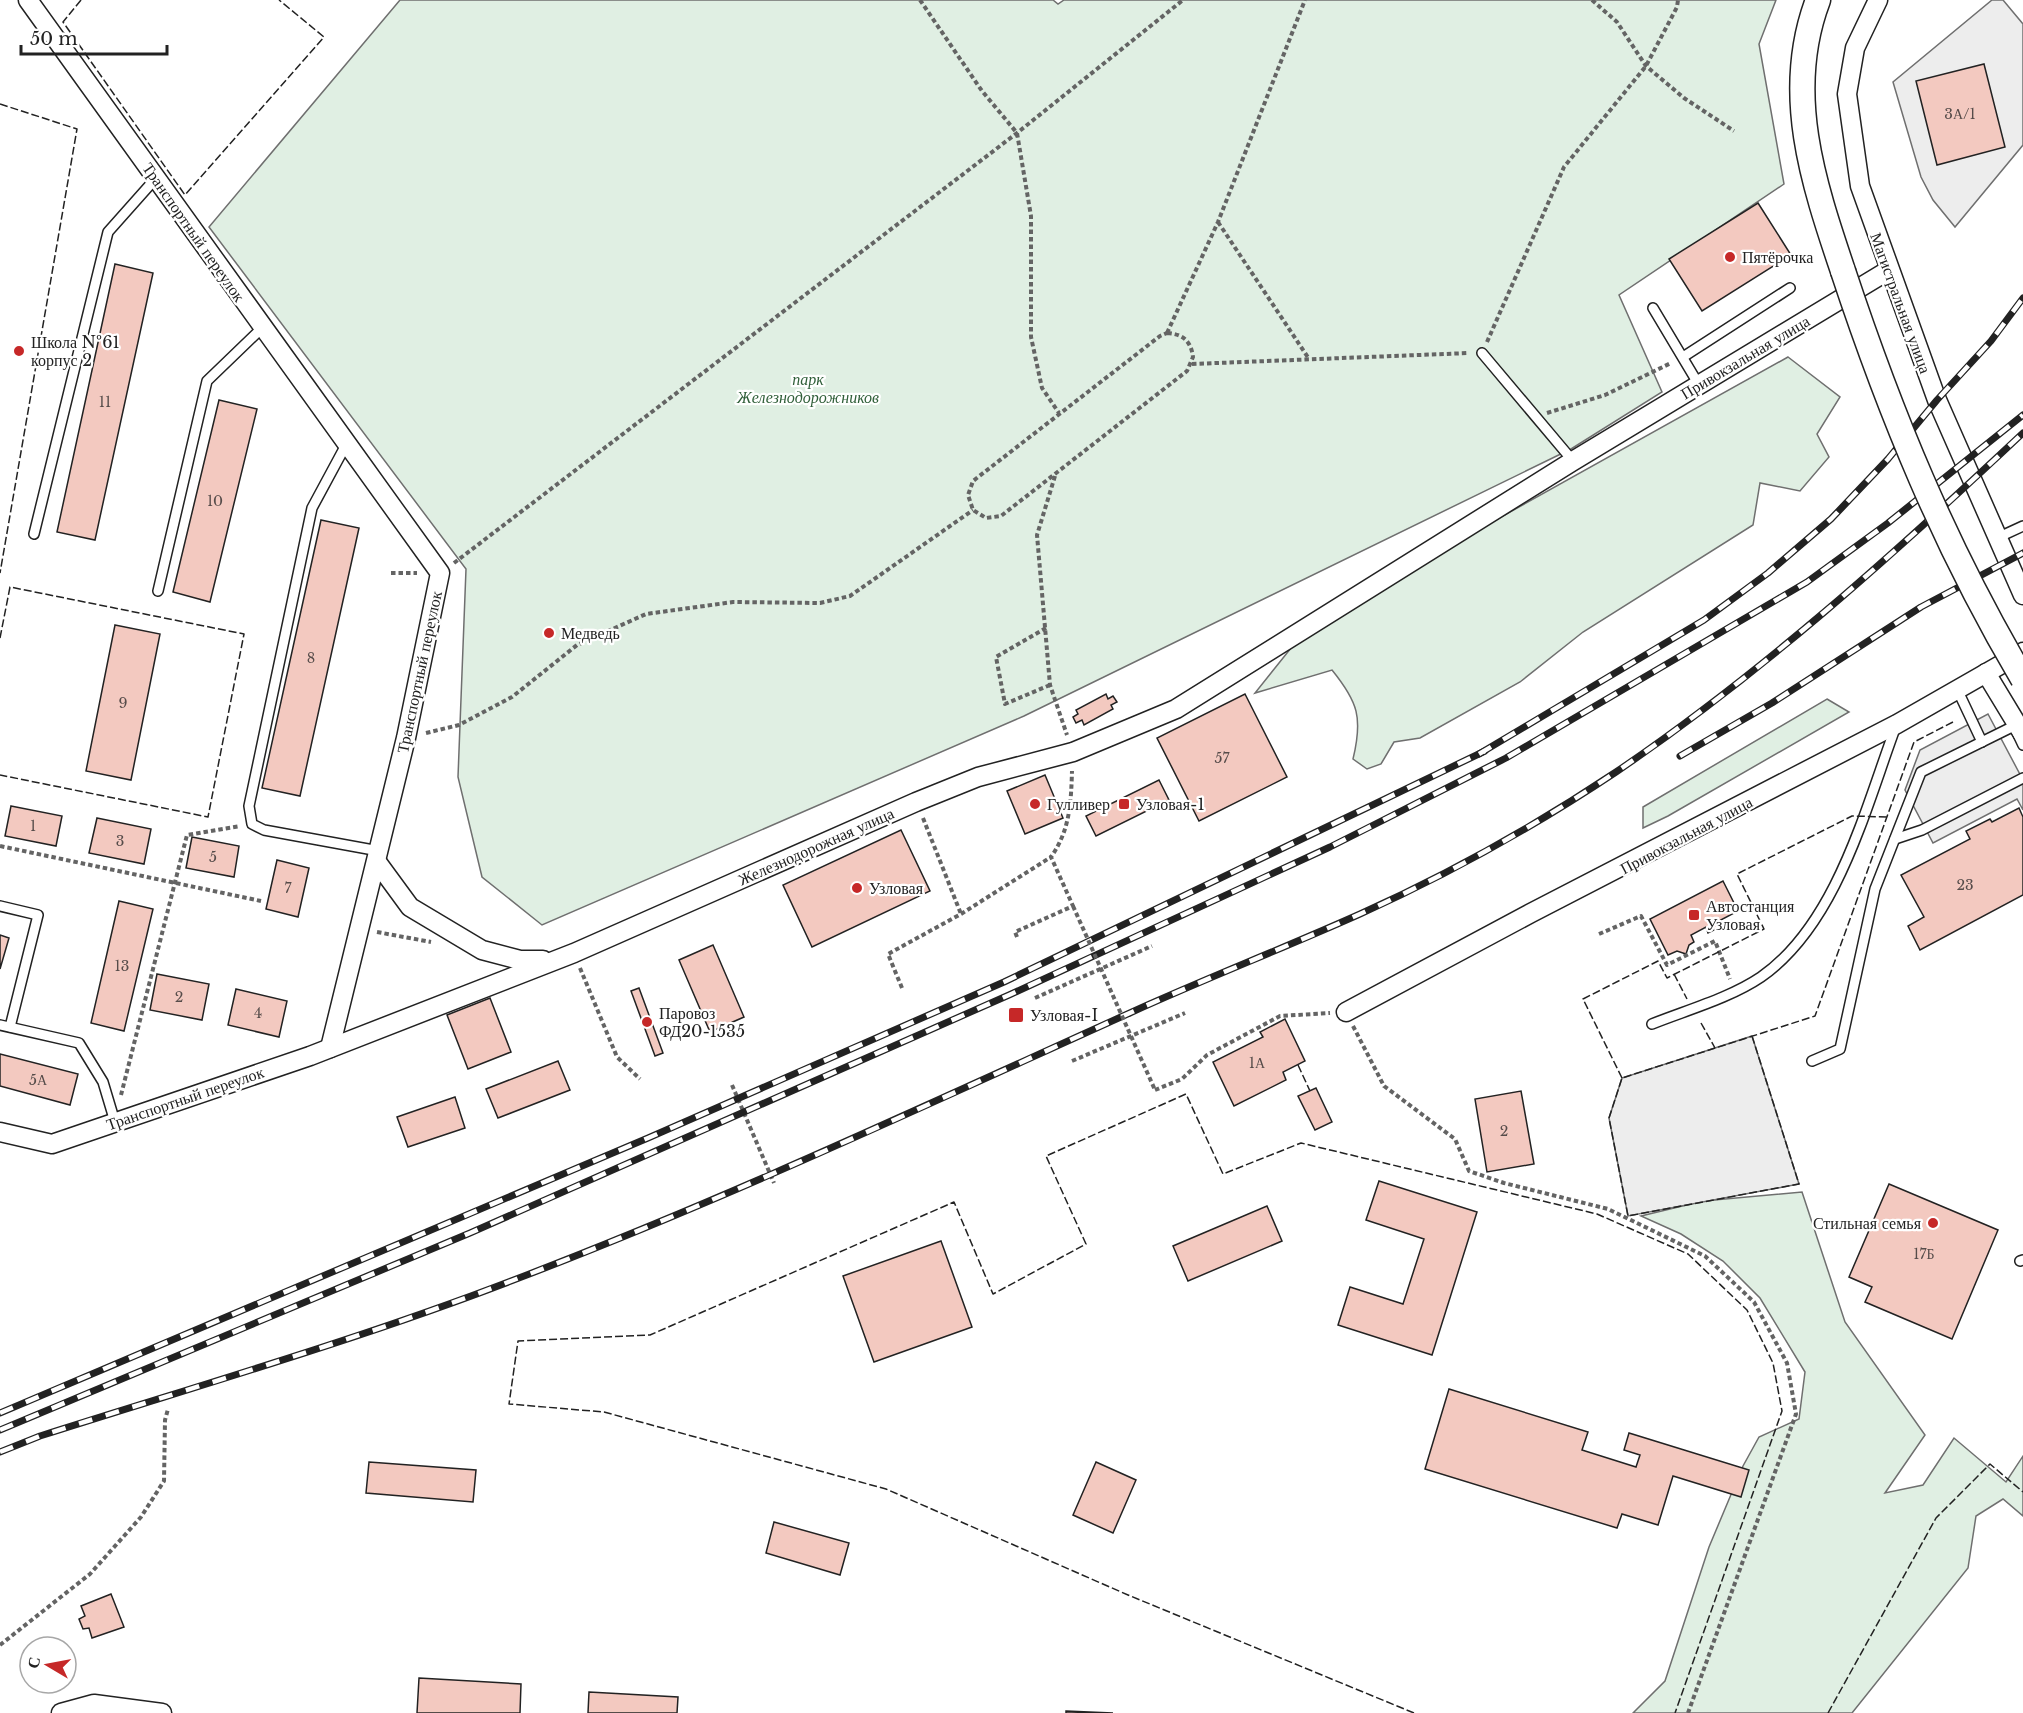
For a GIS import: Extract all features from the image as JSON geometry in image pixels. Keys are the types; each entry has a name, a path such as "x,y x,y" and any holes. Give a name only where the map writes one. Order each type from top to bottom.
{"main road":[{"path":"1818,0 1805,48 1802,114 1807,154 1866,341 1921,481 1985,614 2023,679"}],"street":[{"name":"Транспортный переулок","path":"0,1132 52,1144 330,1048 406,738 440,573 28,0"},
{"name":"Магистральная улица","path":"1878,0 1855,48 1847,94 1860,186 1936,400 2023,595"},
{"name":"Привокзальная улица","path":"1295,635 1573,461 1889,270"},
{"name":"Железнодорожная улица","path":"330,1048 574,953 916,802 978,777 1073,752 1176,709 1295,635"},
{"name":"Привокзальная улица","path":"1346,1012 1531,913 1897,724 2023,652"},
{"path":"1986,673 2023,734"},
{"path":"378,857 410,907 482,950 520,960 553,961"},
{"path":"61,1713 94,1704 162,1713"}],"lane":[{"path":"34,534 108,232 156,178"},
{"path":"1683,357 1790,288"},
{"path":"1653,308 1699,385"},
{"path":"158,591 207,381 262,328"},
{"path":"1482,353 1573,461"},
{"path":"347,443 312,508 249,806 252,824 264,830 378,857"},
{"path":"1997,538 2023,526"},
{"path":"1957,689 1982,741"},
{"path":"1652,1024 1760,978 1785,957 1818,919 1852,846 1897,724"},
{"path":"1812,1061 1840,1049 1875,889 1921,772 2014,726 2023,745"},
{"path":"1894,839 1922,830 2023,778"},
{"path":"0,906 38,915 5,1026 79,1043 103,1082 115,1122"}],"path":[{"path":"920,0 982,91 1017,133 1031,216 1031,337 1041,388 1059,413"},
{"path":"391,573 440,573 1017,133 1183,0"},
{"path":"1167,333 1218,222 1305,0"},
{"path":"1592,0 1617,22 1646,66 1684,98 1734,131"},
{"path":"1192,364 1482,353 1564,167 1646,66 1677,7 1678,0"},
{"path":"1218,222 1309,360"},
{"path":"1167,333 1182,337 1188,342 1193,357 1192,364 1187,371 1056,474 1001,516 986,518 973,510 968,495 974,481 1059,413 1160,336 1167,333"},
{"path":"1535,417 1605,395 1683,357"},
{"path":"902,988 888,954 961,914 1051,856 1063,840 1071,812 1073,752 1050,685 1037,535 1056,474"},
{"path":"406,738 459,725 512,697 577,645 646,614 733,602 819,603 850,596 973,510"},
{"path":"1046,628 996,657 1005,704 1050,685"},
{"path":"916,802 961,914"},
{"path":"115,1122 187,835 252,824"},
{"path":"0,846 261,901"},
{"path":"1051,856 1155,1090 1182,1079 1207,1055 1280,1016 1346,1012 1384,1086 1455,1139 1469,1171 1504,1183 1608,1209 1705,1256 1754,1302 1787,1363 1796,1414 1688,1713"},
{"path":"1017,937 1015,932 1072,906"},
{"path":"1599,934 1641,916 1667,965 1715,941 1734,990"},
{"path":"360,929 438,943"},
{"path":"1035,998 1152,946"},
{"path":"574,953 617,1058 640,1079"},
{"path":"1072,1061 1185,1013"},
{"path":"732,1085 774,1183"},
{"path":"0,1645 90,1574 141,1517 164,1481 165,1420 168,1409"}],"green space":[{"name":"парк Железнодорожников","path":"400,0 1053,0 1058,4 1064,0 1776,0 1759,44 1784,184 1619,295 1662,392 1571,449 1024,716 542,925 482,877 458,777 466,569 209,227"},
{"path":"1788,357 1840,397 1817,434 1829,457 1800,491 1760,483 1753,525 1583,632 1520,682 1420,738 1394,742 1381,764 1367,769 1353,759 1358,732 1356,711 1348,692 1332,670 1255,693 1311,623"},
{"path":"1827,699 1849,712 1668,816 1643,828 1643,807"},
{"path":"1802,1192 1845,1322 1925,1435 1885,1493 1923,1485 1954,1438 2006,1482 2023,1456 2023,1516 2003,1499 1976,1516 1968,1568 1852,1713 1633,1713 1665,1681 1709,1547 1743,1466 1759,1437 1799,1419 1805,1372 1760,1298 1723,1261 1681,1234 1641,1216 1703,1201"}],"shaded area":[{"path":"1992,0 2003,0 2023,24 2023,145 1955,227 1933,200 1921,177 1893,82"},
{"path":"1988,714 2023,780 2023,810 2017,799 1933,843 1905,790 1920,750"},
{"path":"1752,1036 1799,1184 1628,1216 1609,1118 1622,1078"}],"building":[{"path":"1984,64 2005,147 1937,165 1916,81"},
{"name":"Пятёрочка","path":"1758,203 1791,255 1702,311 1669,259"},
{"path":"115,264 153,273 95,540 57,532"},
{"path":"219,400 257,409 210,602 173,592"},
{"path":"321,520 359,528 300,796 262,788"},
{"path":"115,625 160,634 131,780 86,771"},
{"path":"1106,694 1108,699 1113,696 1117,702 1111,705 1113,709 1084,725 1082,720 1076,723 1073,717 1078,714 1076,710"},
{"path":"1245,694 1287,777 1199,821 1157,738"},
{"name":"Гулливер","path":"1045,775 1063,818 1025,834 1007,791"},
{"path":"1159,780 1169,800 1096,836 1086,816"},
{"path":"11,806 62,816 56,846 5,836"},
{"path":"2019,808 2023,817 2023,895 1920,950 1908,926 1924,917 1901,875 1970,839 1966,831 1990,819 1992,822"},
{"path":"97,818 151,829 144,864 89,853"},
{"name":"Узловая","path":"901,830 930,891 812,947 783,885"},
{"path":"192,837 239,846 234,877 186,868"},
{"path":"277,860 309,868 298,917 266,909"},
{"name":"Автостанция Узловая","path":"1723,881 1738,911 1715,923 1718,928 1708,933 1706,927 1691,935 1694,942 1689,945 1686,954 1677,951 1668,955 1650,919"},
{"path":"119,901 153,909 124,1031 91,1023"},
{"path":"0,935 9,938 0,969"},
{"path":"713,945 744,1017 710,1032 679,960"},
{"path":"157,974 209,984 202,1020 150,1010"},
{"name":"Паровоз ФД20-1535","path":"639,988 663,1053 655,1056 631,991"},
{"path":"236,989 287,1001 279,1037 228,1025"},
{"path":"490,998 511,1052 468,1069 447,1015"},
{"path":"1285,1019 1305,1061 1283,1072 1286,1080 1234,1106 1213,1062 1263,1037 1260,1032"},
{"path":"0,1054 78,1074 70,1105 0,1086"},
{"path":"558,1061 570,1090 498,1118 486,1089"},
{"path":"1316,1088 1332,1122 1315,1130 1298,1096"},
{"path":"1521,1091 1534,1164 1487,1172 1475,1099"},
{"path":"455,1097 465,1128 408,1147 397,1117"},
{"path":"1379,1181 1477,1212 1432,1355 1338,1325 1350,1287 1403,1304 1424,1239 1366,1220"},
{"path":"1889,1184 1998,1230 1952,1339 1865,1302 1872,1287 1849,1277"},
{"path":"1267,1206 1282,1241 1188,1281 1173,1246"},
{"path":"941,1241 972,1327 874,1362 843,1276"},
{"path":"1449,1389 1588,1432 1582,1450 1636,1467 1640,1455 1624,1450 1629,1433 1749,1470 1741,1497 1673,1476 1658,1525 1622,1514 1617,1528 1425,1469"},
{"path":"369,1462 476,1470 473,1502 366,1493"},
{"path":"1096,1462 1136,1480 1113,1533 1073,1515"},
{"path":"774,1522 849,1543 840,1575 766,1553"},
{"path":"111,1594 124,1627 92,1638 89,1628 83,1629 79,1619 85,1616 81,1606"},
{"path":"419,1678 521,1684 520,1713 417,1713"},
{"path":"589,1692 678,1697 677,1713 588,1713"},
{"path":"1066,1711 1113,1713 1066,1713"}],"railway":[{"path":"1479,754 1704,620 1768,573 1831,519 1888,459 1937,400 1991,341 2023,298"},
{"path":"0,1430 470,1233 1009,995 1330,847 1506,758 1807,582 1888,523 2023,415"},
{"path":"0,1452 40,1436 395,1323 590,1250 823,1151 1160,999 1360,914 1426,883 1523,830 1616,772 1670,734 1826,611 2023,433"},
{"path":"1680,756 1772,703 1921,607 2023,553"},
{"path":"0,1413 648,1138 1004,982 1485,751"}],"fence":[{"path":"81,0 63,22 185,195 324,37 279,0"},
{"path":"0,104 77,129 0,573"},
{"path":"0,638 10,587 244,634 208,817 0,775"},
{"path":"1752,1036 1799,1184 1628,1216 1609,1118 1622,1078 1815,1016 1914,742 1953,722"},
{"path":"1622,1078 1583,999 1658,961 1667,978 1764,929 1737,874 1852,816 1887,817"},
{"path":"1674,974 1687,999"},
{"path":"1701,1023 1715,1048"},
{"path":"1298,1065 1310,1091"},
{"path":"1414,1713 1128,1595 886,1489 604,1412 509,1404 518,1341 650,1335 954,1202 993,1294 1086,1244 1046,1156 1186,1094 1223,1174 1301,1143 1597,1214 1688,1254 1747,1310 1773,1363 1782,1411 1675,1713"},
{"path":"1828,1713 1936,1518 1990,1464 2023,1492"}],"place":[{"name":"Пятёрочка","path":"1730,257"},
{"name":"Школа №61 корпус 2","path":"19,351"},
{"name":"Медведь","path":"549,633"},
{"name":"Гулливер","path":"1035,804"},
{"name":"Узловая-1","path":"1124,804"},
{"name":"Узловая","path":"857,888"},
{"name":"Автостанция Узловая","path":"1694,915"},
{"name":"Узловая-I","path":"1016,1015"},
{"name":"Паровоз ФД20-1535","path":"647,1022"},
{"name":"Стильная семья","path":"1933,1223"}]}
